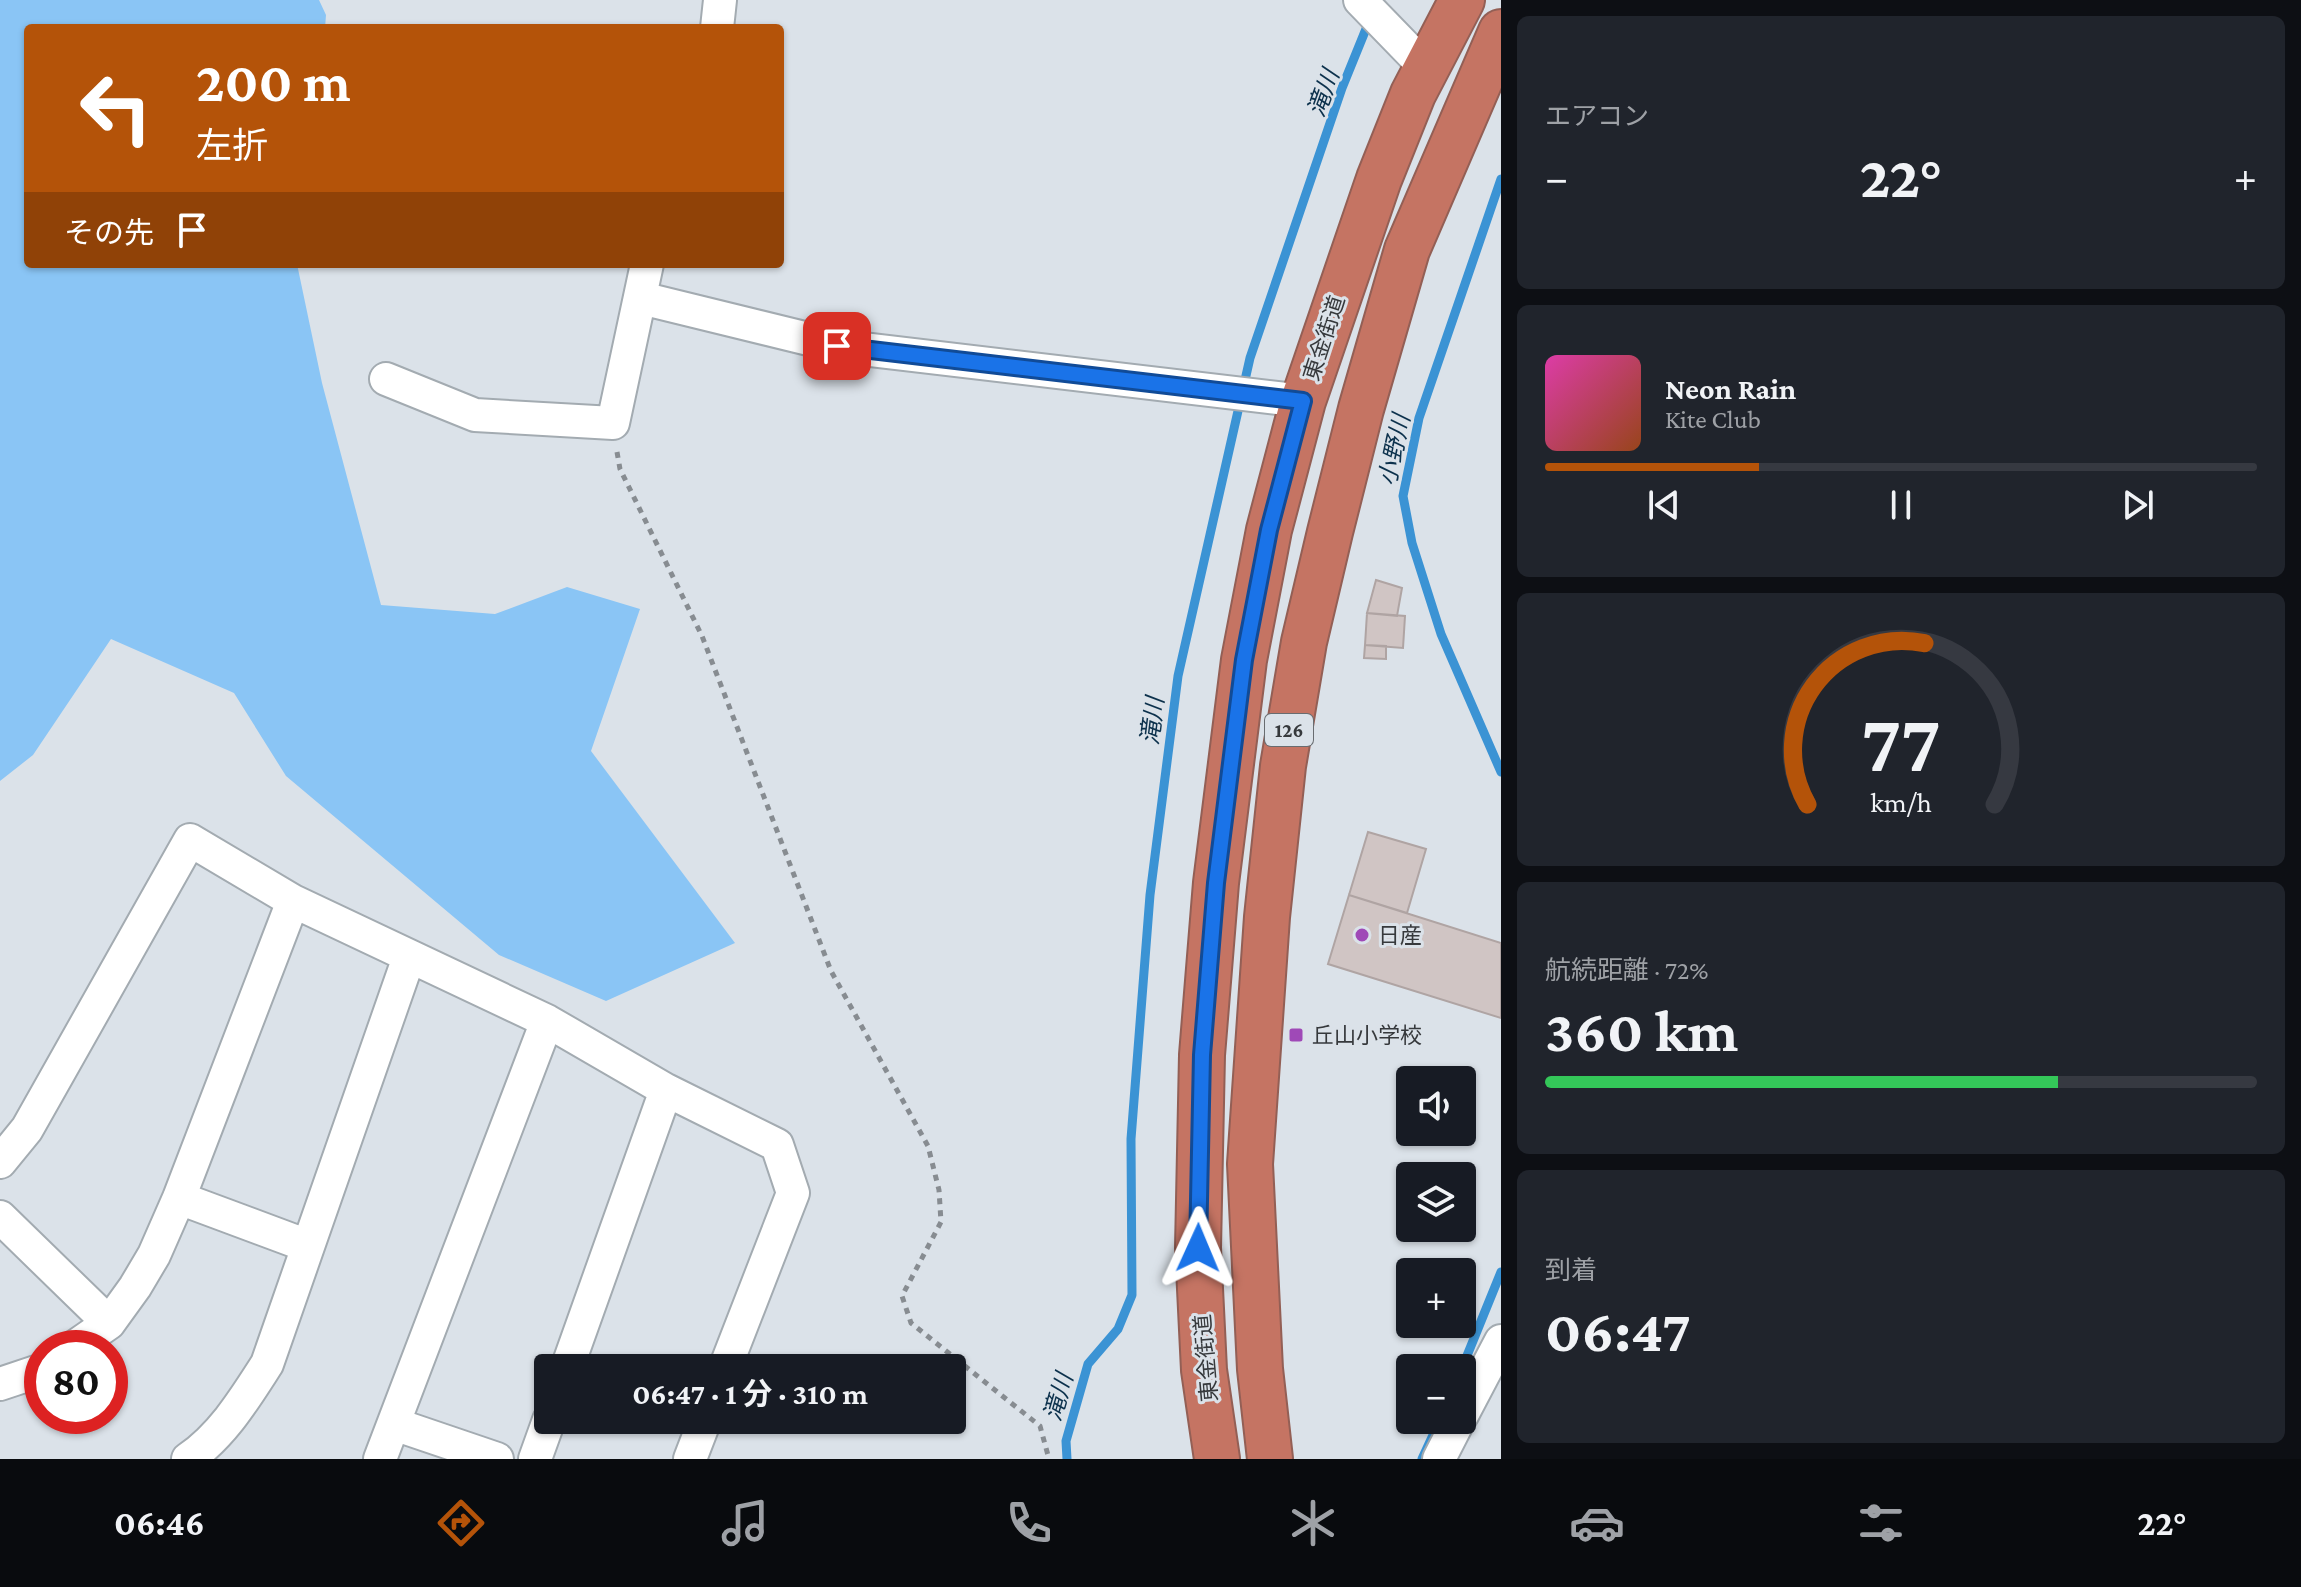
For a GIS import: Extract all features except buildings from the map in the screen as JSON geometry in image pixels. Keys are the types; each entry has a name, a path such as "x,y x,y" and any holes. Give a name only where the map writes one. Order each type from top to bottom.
{"highway":[{"name":"東金街道","path":"1217,1459 1204,1370 1198,1248 1204,1023 1216,883 1244,660 1269,530 1303,401 1379,179 1426,68 1462,0"},
{"name":"126","path":"1270,1459 1260,1369 1250,1164 1266,933 1283,766 1304,642 1330,532 1361,409 1407,250 1501,32"},
{"path":"1303,401 1327,403 1343,398 1407,250"}],"street":[{"path":"717,24 720,0"},
{"path":"1360,0 1426,68"},
{"path":"386,379 475,415 613,423 646,268"},
{"path":"641,298 837,346 1303,401"},
{"path":"0,1162 27,1129 190,840 293,901 547,1021 666,1090 777,1145 793,1193 730,1354"},
{"path":"99,1330 109,1323 154,1255 179,1198 293,901"},
{"path":"197,1457 238,1410 267,1364 409,957"},
{"path":"380,1459 547,1021"},
{"path":"572,1354 666,1090"},
{"path":"179,1198 308,1246"},
{"path":"0,1217 109,1323"},
{"path":"1476,1388 1501,1341"},
{"path":"0,1384 24,1376"},
{"path":"394,1424 497,1459"},
{"path":"535,1459 544,1434"},
{"path":"690,1459 700,1434"},
{"path":"1439,1459 1452,1434"}],"path":[{"path":"613,423 620,469 702,636 831,971 928,1146 939,1190 941,1222 902,1296 911,1323 1040,1426 1049,1459"}],"shaded area":[{"path":"0,0 319,0 326,15 325,24 24,24 24,268 298,268 322,383 381,605 495,614 567,587 640,609 591,751 735,943 606,1001 499,955 286,776 234,693 111,639 33,755 0,781"}],"waterway":[{"name":"滝川","path":"1067,1459 1066,1441 1088,1364 1118,1329 1132,1295 1131,1139 1150,895 1178,676 1250,358 1342,88 1370,19"},
{"name":"小野川","path":"1501,179 1419,418 1403,496 1412,543 1441,634 1501,772"},
{"name":"小野川","path":"1468,1354 1501,1272"},
{"name":"小野川","path":"1422,1459 1434,1434"}],"place":[{"name":"日産","path":"1362,935"},
{"name":"丘山小学校","path":"1296,1035"}],"route":[{"path":"837,346 1303,401 1269,530 1244,660 1216,883 1202,1055 1198,1248"}]}
